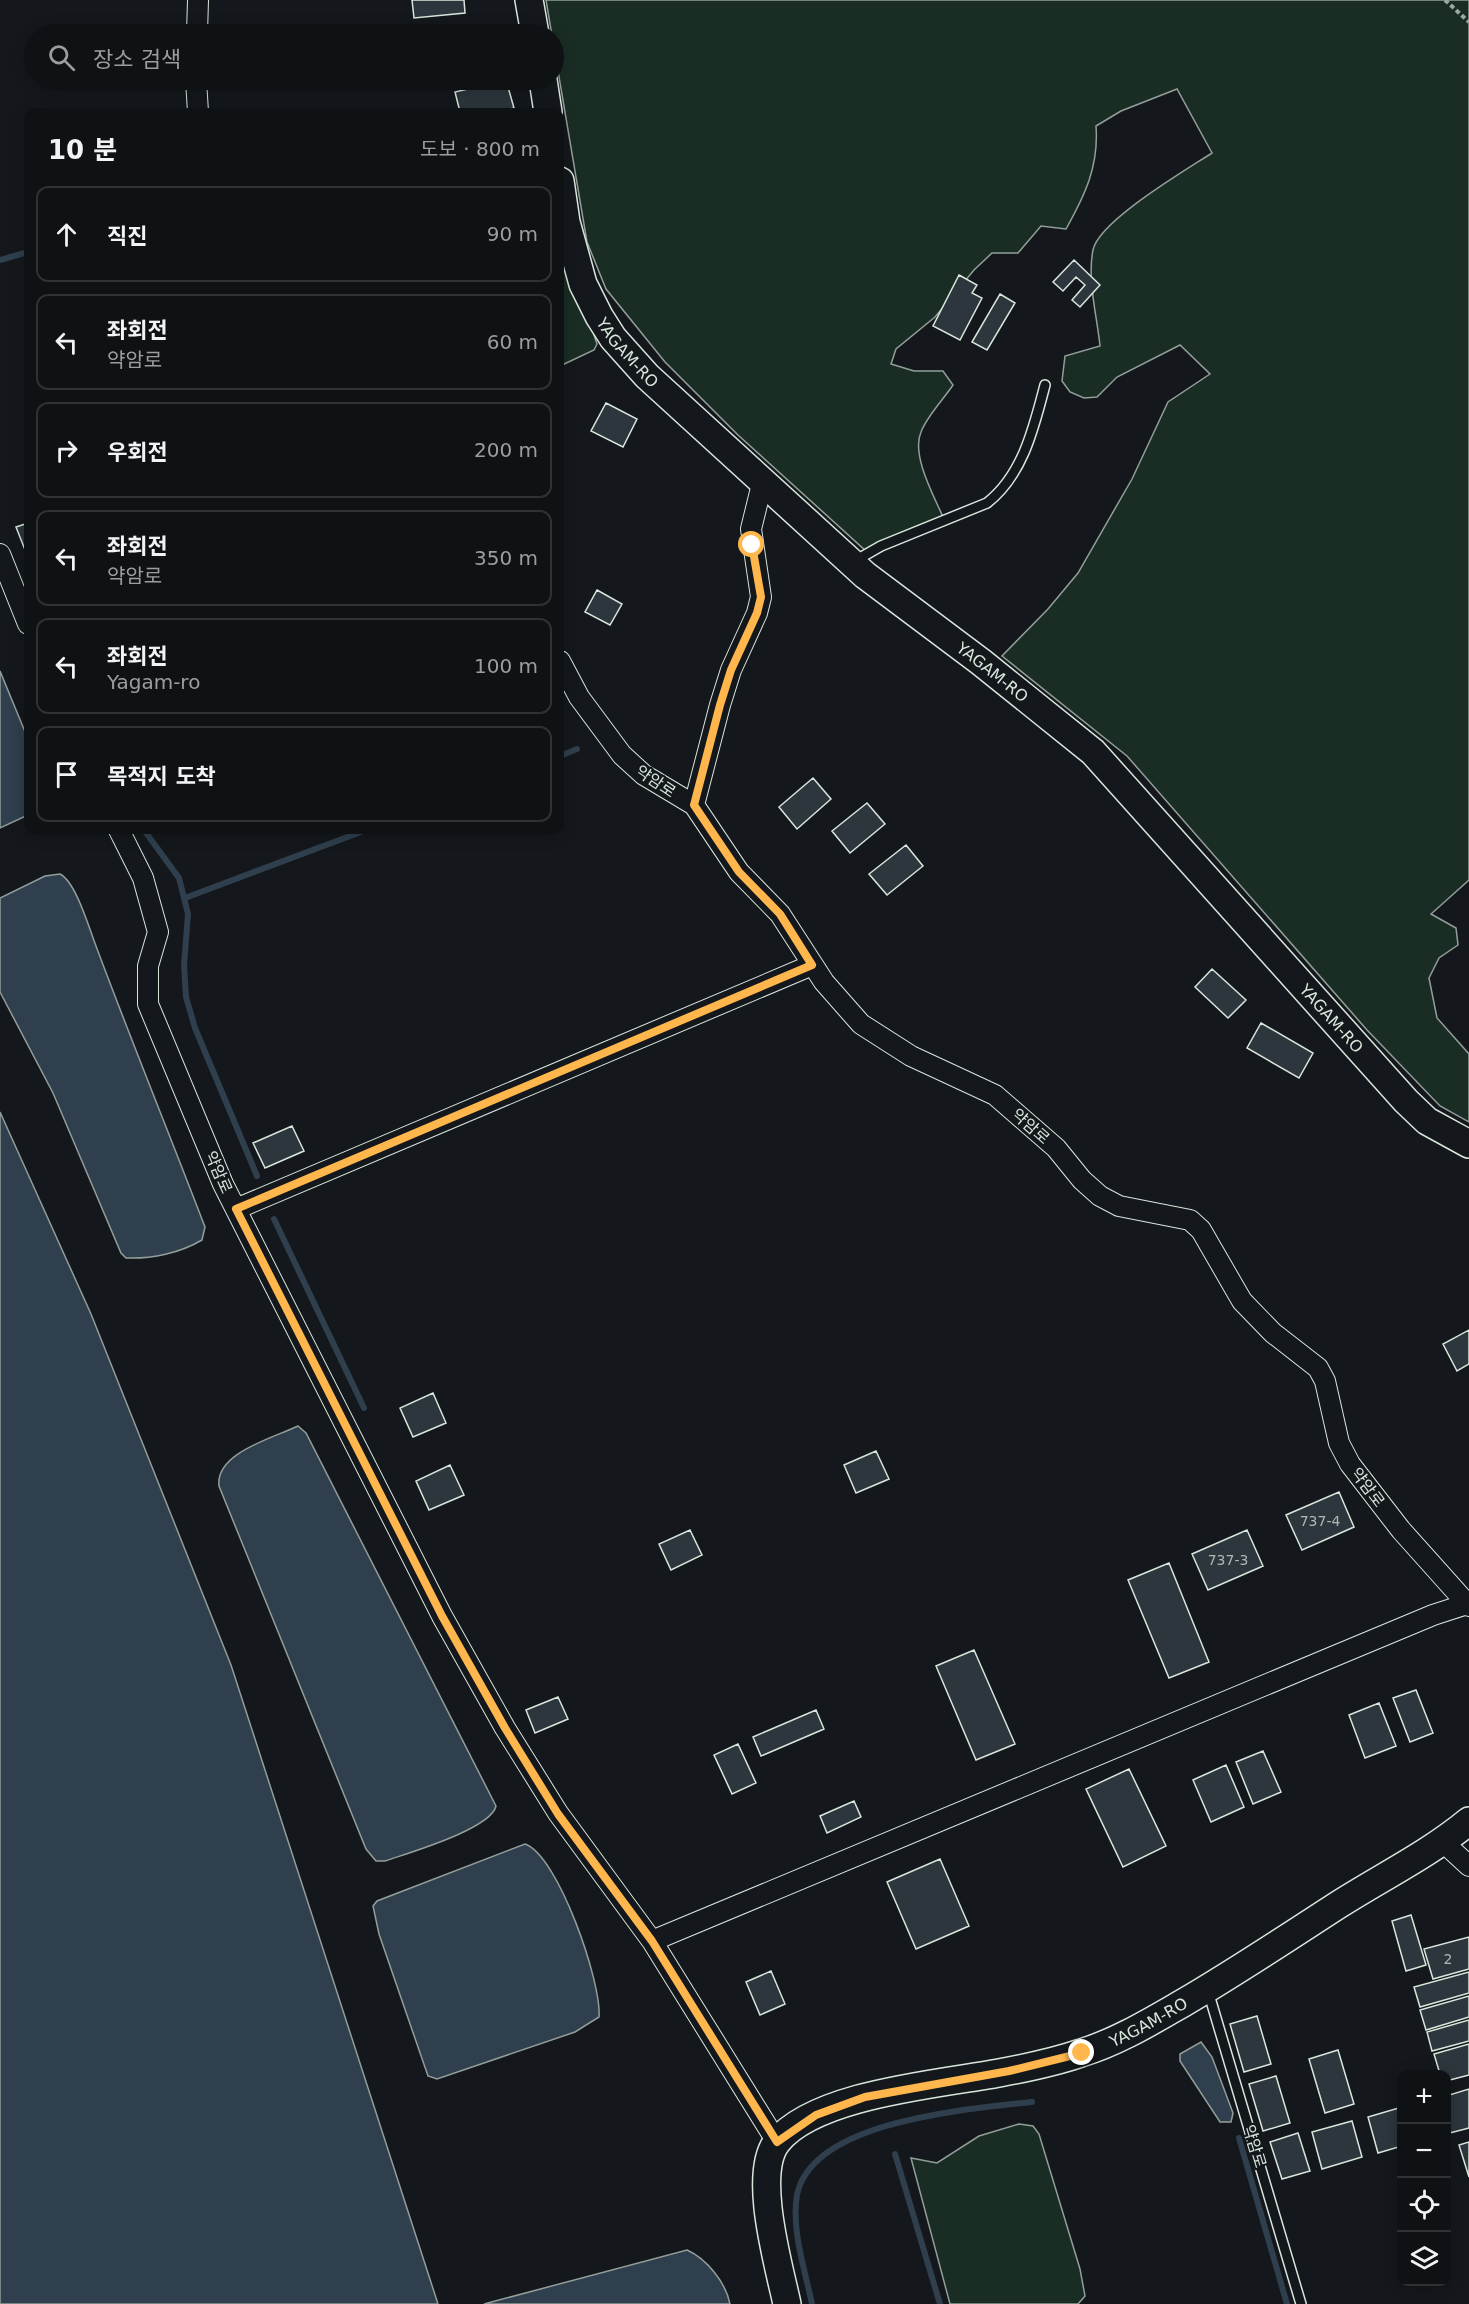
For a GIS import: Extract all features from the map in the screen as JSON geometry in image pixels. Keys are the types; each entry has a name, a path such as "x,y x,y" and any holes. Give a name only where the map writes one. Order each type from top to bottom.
{"street":[{"path":"197,24 198,0"},
{"path":"529,0 533,24"},
{"path":"197,90 198,108"},
{"path":"545,90 547,108"},
{"name":"YAGAM-RO","path":"564,206 568,231 583,284 608,331 647,376 851,563 1093,753 1406,1101 1426,1121 1469,1144"},
{"path":"694,805 731,670 757,613 761,597 751,530 763,480"},
{"path":"0,554 24,614"},
{"name":"약암로","path":"564,669 579,697 622,755 644,775 694,805 739,872 780,914 812,965 840,1003 861,1024 911,1056 995,1095 1056,1148 1100,1196 1119,1206 1190,1220 1201,1230 1242,1301 1273,1333 1318,1368 1325,1381 1339,1443 1350,1464 1401,1530 1468,1605"},
{"name":"약암로","path":"121,834 143,878 158,932 148,966 148,1004 236,1209 437,1606 500,1718 558,1814 652,1941 777,2142"},
{"path":"236,1209 812,965"},
{"path":"652,1941 1422,1620 1468,1605"},
{"name":"YAGAM-RO","path":"777,2142 816,2115 865,2097 1009,2071 1082,2053 1148,2024 1443,1842 1469,1821"},
{"path":"1443,1842 1469,1866"},
{"path":"777,2142 770,2157 767,2185 787,2304"}],"lane":[{"path":"851,563 881,546 976,508 999,494 1017,467 1028,442 1045,385"},
{"name":"약암로","path":"1207,1989 1301,2304"}],"path":[{"path":"1445,0 1469,22"}],"green space":[{"path":"546,0 1469,0 1469,880 1431,914 1456,928 1458,945 1439,958 1429,978 1437,1018 1469,1054 1469,1122 1440,1106 1367,1030 1127,756 1002,656 1048,609 1078,573 1132,479 1168,402 1210,374 1180,345 1117,377 1097,397 1084,398 1070,392 1062,381 1065,356 1100,346 1091,273 1093,250 1099,238 1126,211 1212,153 1177,89 1121,111 1096,126 1093,167 1079,204 1066,229 1041,226 1018,253 992,253 974,270 935,317 896,349 891,364 914,371 943,371 953,385 927,420 919,441 921,463 943,517 866,551 738,435 665,362 606,289 587,242 561,90 564,90 564,24 550,24"},
{"path":"564,245 597,344 594,350 564,364"},
{"path":"1019,2124 1033,2126 1039,2134 1080,2269 1085,2296 1078,2304 950,2304 911,2158 937,2163 979,2136"}],"water":[{"path":"0,671 24,729 24,817 0,828"},
{"path":"60,874 71,886 81,906 205,1227 202,1240 175,1252 136,1258 126,1258 121,1253 53,1093 0,992 0,898 45,876"},
{"path":"0,1112 91,1314 231,1665 438,2304 0,2304"},
{"path":"298,1426 306,1433 496,1806 491,1815 465,1831 385,1861 376,1861 366,1849 219,1486 220,1474 226,1464 236,1456 248,1448"},
{"path":"525,1844 538,1853 551,1871 576,1922 593,1977 599,2017 575,2032 437,2079 428,2076 379,1934 373,1906 377,1901"},
{"path":"1201,2042 1212,2057 1233,2113 1231,2122 1220,2122 1180,2061 1180,2054"},
{"path":"687,2250 702,2259 714,2272 730,2304 484,2304"}],"building":[{"path":"412,0 464,0 465,13 414,18"},
{"path":"509,90 514,108 459,108 455,92"},
{"path":"1074,260 1100,285 1080,307 1072,300 1085,285 1076,277 1063,291 1053,282"},
{"path":"959,275 977,285 972,293 982,298 960,340 933,326"},
{"path":"1000,294 1015,303 987,350 972,342"},
{"path":"606,403 637,419 623,447 591,431"},
{"path":"24,524 24,547 16,527"},
{"path":"597,590 622,604 610,625 585,612"},
{"path":"813,778 831,799 797,829 779,807"},
{"path":"867,803 885,824 850,853 832,831"},
{"path":"906,845 923,866 887,895 869,874"},
{"path":"1212,969 1246,1000 1228,1018 1195,987"},
{"path":"1261,1023 1313,1053 1299,1078 1247,1048"},
{"path":"292,1126 304,1151 265,1168 253,1143"},
{"path":"1469,1330 1469,1364 1457,1371 1443,1344"},
{"path":"433,1393 446,1423 413,1437 400,1408"},
{"path":"876,1451 889,1479 856,1493 844,1465"},
{"path":"450,1465 464,1495 429,1510 416,1481"},
{"path":"1339,1492 1354,1527 1302,1550 1286,1515"},
{"path":"690,1530 702,1555 671,1570 659,1544"},
{"path":"1247,1530 1263,1566 1208,1590 1192,1554"},
{"path":"1169,1563 1209,1662 1169,1678 1128,1580"},
{"path":"974,1650 1015,1744 976,1760 936,1666"},
{"path":"1416,1690 1433,1733 1410,1742 1393,1698"},
{"path":"558,1697 568,1719 535,1733 526,1710"},
{"path":"1379,1703 1396,1746 1365,1758 1349,1715"},
{"path":"816,1710 824,1729 761,1756 753,1737"},
{"path":"738,1744 756,1783 732,1794 714,1755"},
{"path":"1263,1751 1281,1792 1253,1804 1236,1762"},
{"path":"1226,1765 1244,1807 1211,1822 1193,1780"},
{"path":"1129,1769 1166,1846 1123,1867 1086,1789"},
{"path":"854,1801 861,1817 827,1833 820,1816"},
{"path":"940,1859 969,1926 916,1949 887,1882"},
{"path":"1411,1915 1426,1965 1406,1971 1392,1921"},
{"path":"1469,1937 1469,1969 1433,1979 1424,1949"},
{"path":"771,1971 785,2004 760,2015 746,1982"},
{"path":"1469,1972 1469,1993 1420,2007 1414,1987"},
{"path":"1469,1996 1469,2017 1426,2030 1420,2010"},
{"path":"1257,2016 1271,2064 1244,2072 1230,2024"},
{"path":"1469,2020 1469,2041 1432,2051 1427,2032"},
{"path":"1469,2044 1469,2075 1451,2080 1451,2070 1439,2070 1434,2054"},
{"path":"1338,2050 1354,2104 1325,2113 1309,2059"},
{"path":"1276,2076 1290,2123 1263,2131 1249,2084"},
{"path":"1469,2089 1469,2128 1451,2133 1451,2124 1451,2094"},
{"path":"1397,2108 1397,2147 1378,2153 1368,2117"},
{"path":"1352,2121 1362,2157 1322,2169 1312,2132"},
{"path":"1298,2133 1310,2171 1282,2179 1270,2142"},
{"path":"1469,2142 1469,2177 1459,2145"}],"waterway":[{"path":"0,260 24,253"},
{"path":"564,754 577,749"},
{"path":"147,834 179,878 188,914 184,965 186,997 195,1028 257,1176"},
{"path":"185,898 355,834"},
{"path":"274,1219 364,1408"},
{"path":"812,2304 796,2222 797,2195 809,2170 831,2150 862,2134 897,2123 971,2109 1032,2102"},
{"path":"1239,2138 1287,2304"},
{"path":"895,2154 940,2304"}],"route":[{"path":"752,545 761,597 748,635 731,670 708,745 694,805 708,822 723,851 739,872 780,914 812,965 236,1209 442,1616 505,1728 558,1814 652,1941 777,2142 816,2115 865,2097 1009,2071 1082,2053"}]}
